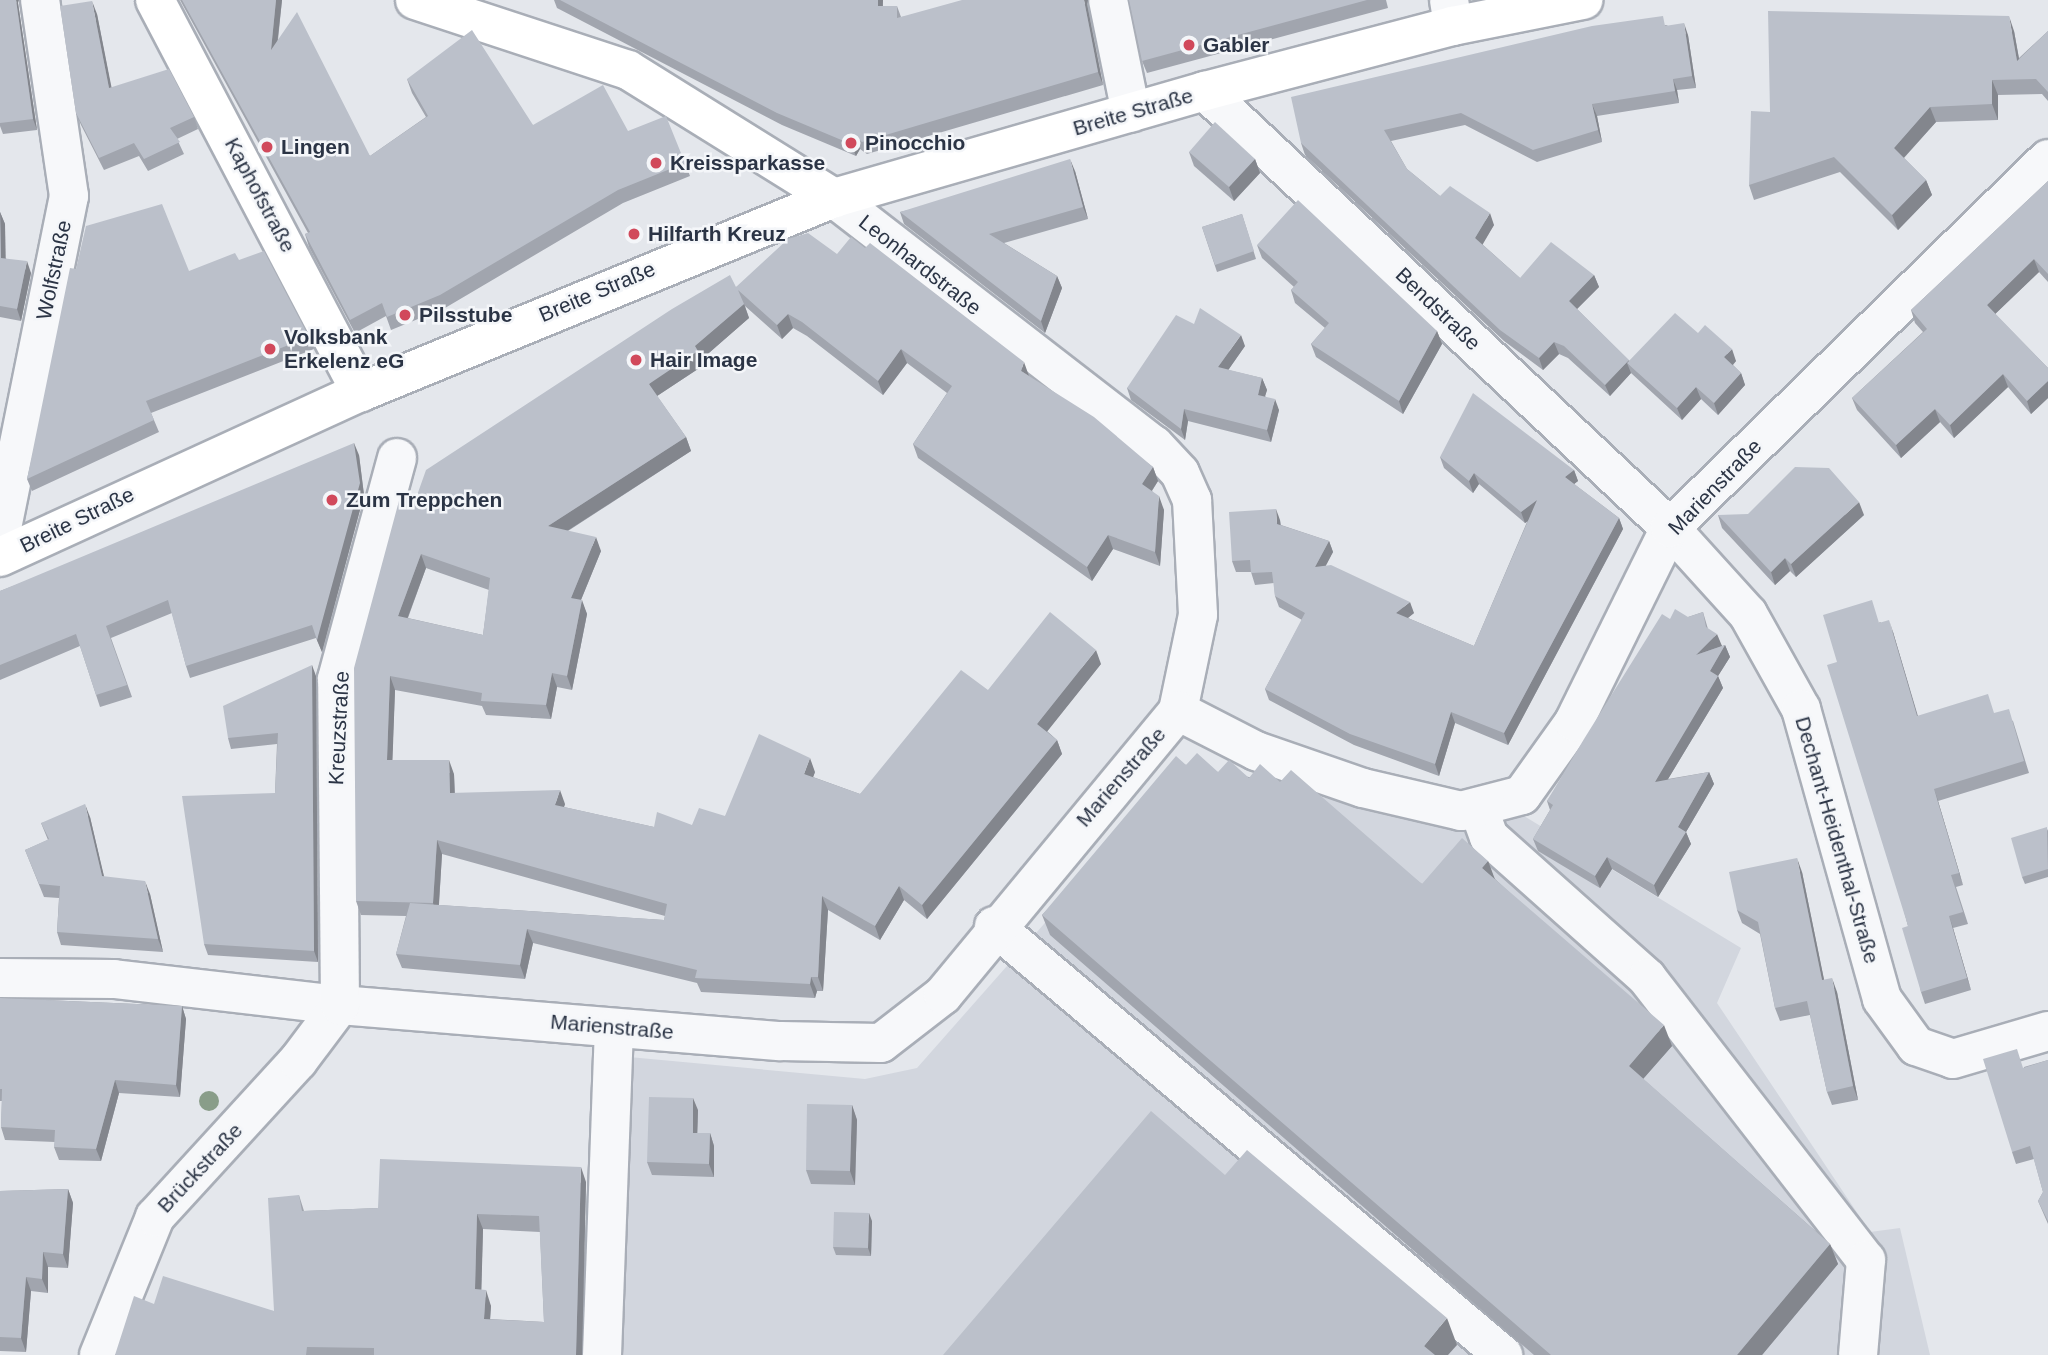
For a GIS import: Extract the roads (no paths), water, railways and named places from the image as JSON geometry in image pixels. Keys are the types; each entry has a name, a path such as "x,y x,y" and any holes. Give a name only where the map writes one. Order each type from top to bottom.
{"main road":[{"name":"Kaphofstraße","path":"155,0 361,391"},
{"name":"Leonhardstraße","path":"415,0 628,70 834,198"},
{"name":"Breite Straße","path":"0,557 361,391 834,198 1205,91 1451,13 1583,0"}],"street":[{"name":"Wolfstraße","path":"0,538 69,196 40,0"},
{"path":"1108,0 1131,113"},
{"name":"Bendstraße","path":"1205,91 1671,528"},
{"name":"Marienstraße","path":"0,978 114,979 340,1005 614,1028 881,1043 943,995 994,926 1178,711 1256,751 1363,788 1461,811 1522,795 1574,722 1671,528 2048,159"},
{"name":"Leonhardstraße","path":"834,198 1154,445 1180,473 1192,500 1198,615 1178,711"},
{"name":"Kreuzstraße","path":"340,1005 337,679 397,458"},
{"name":"Dechant-Heidenthal-Straße","path":"1671,528 1748,614 1801,709 1882,999 1916,1046 1952,1059 2048,1031"},
{"path":"1478,807 1489,837 1647,978 1866,1261 1858,1355"},
{"path":"994,926 1503,1355"},
{"name":"Brückstraße","path":"99,1355 155,1217 298,1061 340,1005"},
{"path":"602,1355 614,1028"}],"place":[{"name":"Gabler","path":"1189,45"},
{"name":"Pinocchio","path":"851,143"},
{"name":"Lingen","path":"267,147"},
{"name":"Kreissparkasse","path":"656,163"},
{"name":"Hilfarth Kreuz","path":"634,234"},
{"name":"Pilsstube","path":"405,315"},
{"name":"Volksbank Erkelenz eG","path":"270,349"},
{"name":"Hair Image","path":"636,360"},
{"name":"Zum Treppchen","path":"332,500"}]}
